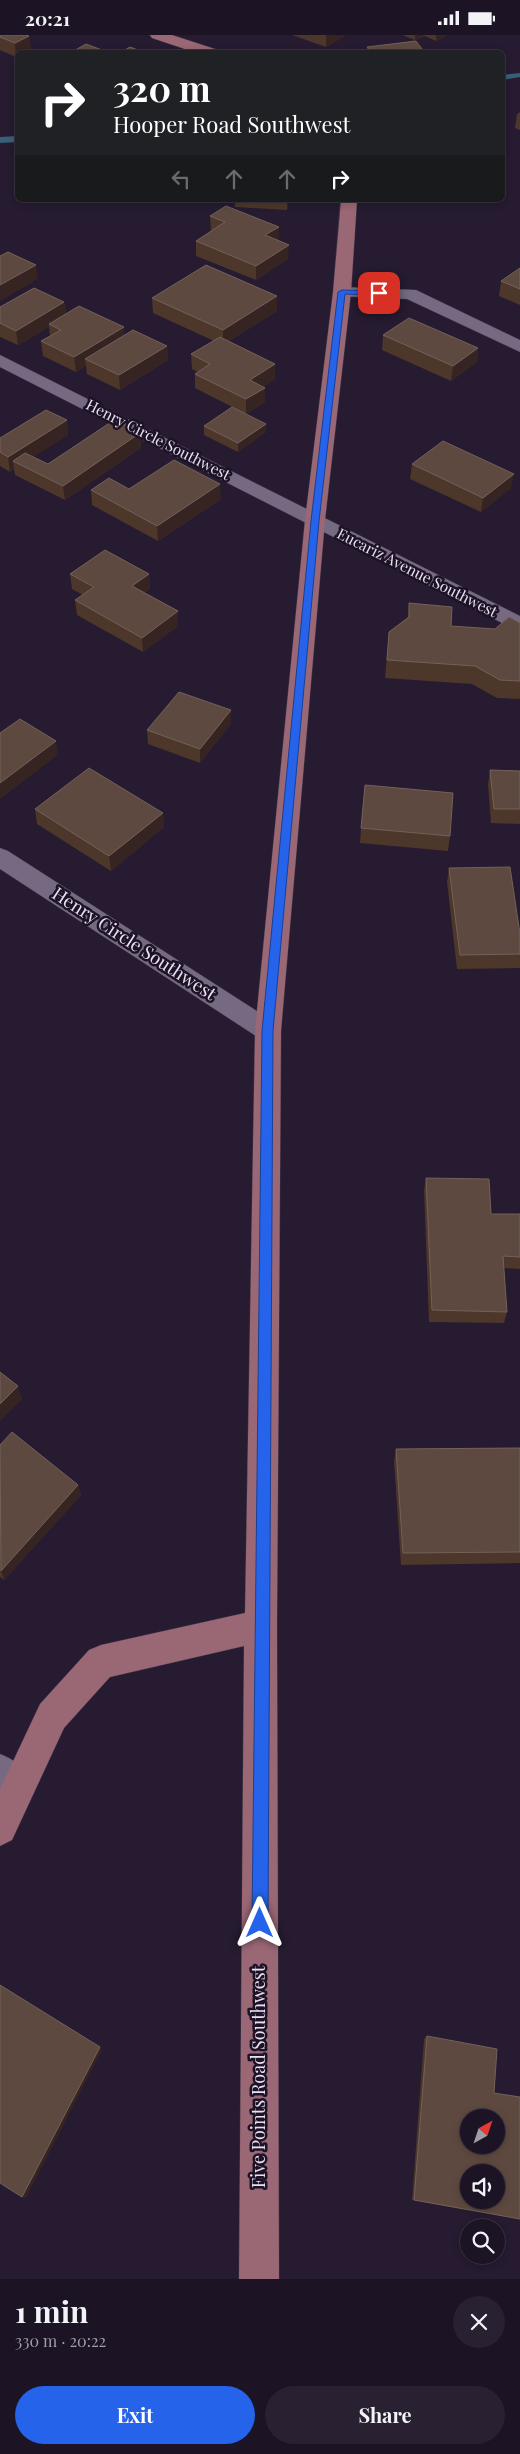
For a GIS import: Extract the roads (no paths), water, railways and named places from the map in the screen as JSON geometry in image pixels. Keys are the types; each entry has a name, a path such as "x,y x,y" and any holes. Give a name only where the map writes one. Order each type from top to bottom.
{"main road":[{"path":"157,35 204,50"},
{"name":"Five Points Road Southwest","path":"259,2279 261,1626 268,1031 315,521 342,292 349,202"},
{"path":"0,1828 9,1779 52,1716 101,1662 261,1626"}],"street":[{"path":"342,292 410,295 520,347"},
{"name":"Henry Circle Southwest","path":"0,360 315,521"},
{"name":"Eucariz Avenue Southwest","path":"315,521 520,625"},
{"name":"Henry Circle Southwest","path":"0,857 268,1031"}],"waterway":[{"path":"505,78 520,75"},
{"path":"0,140 15,139"}]}
